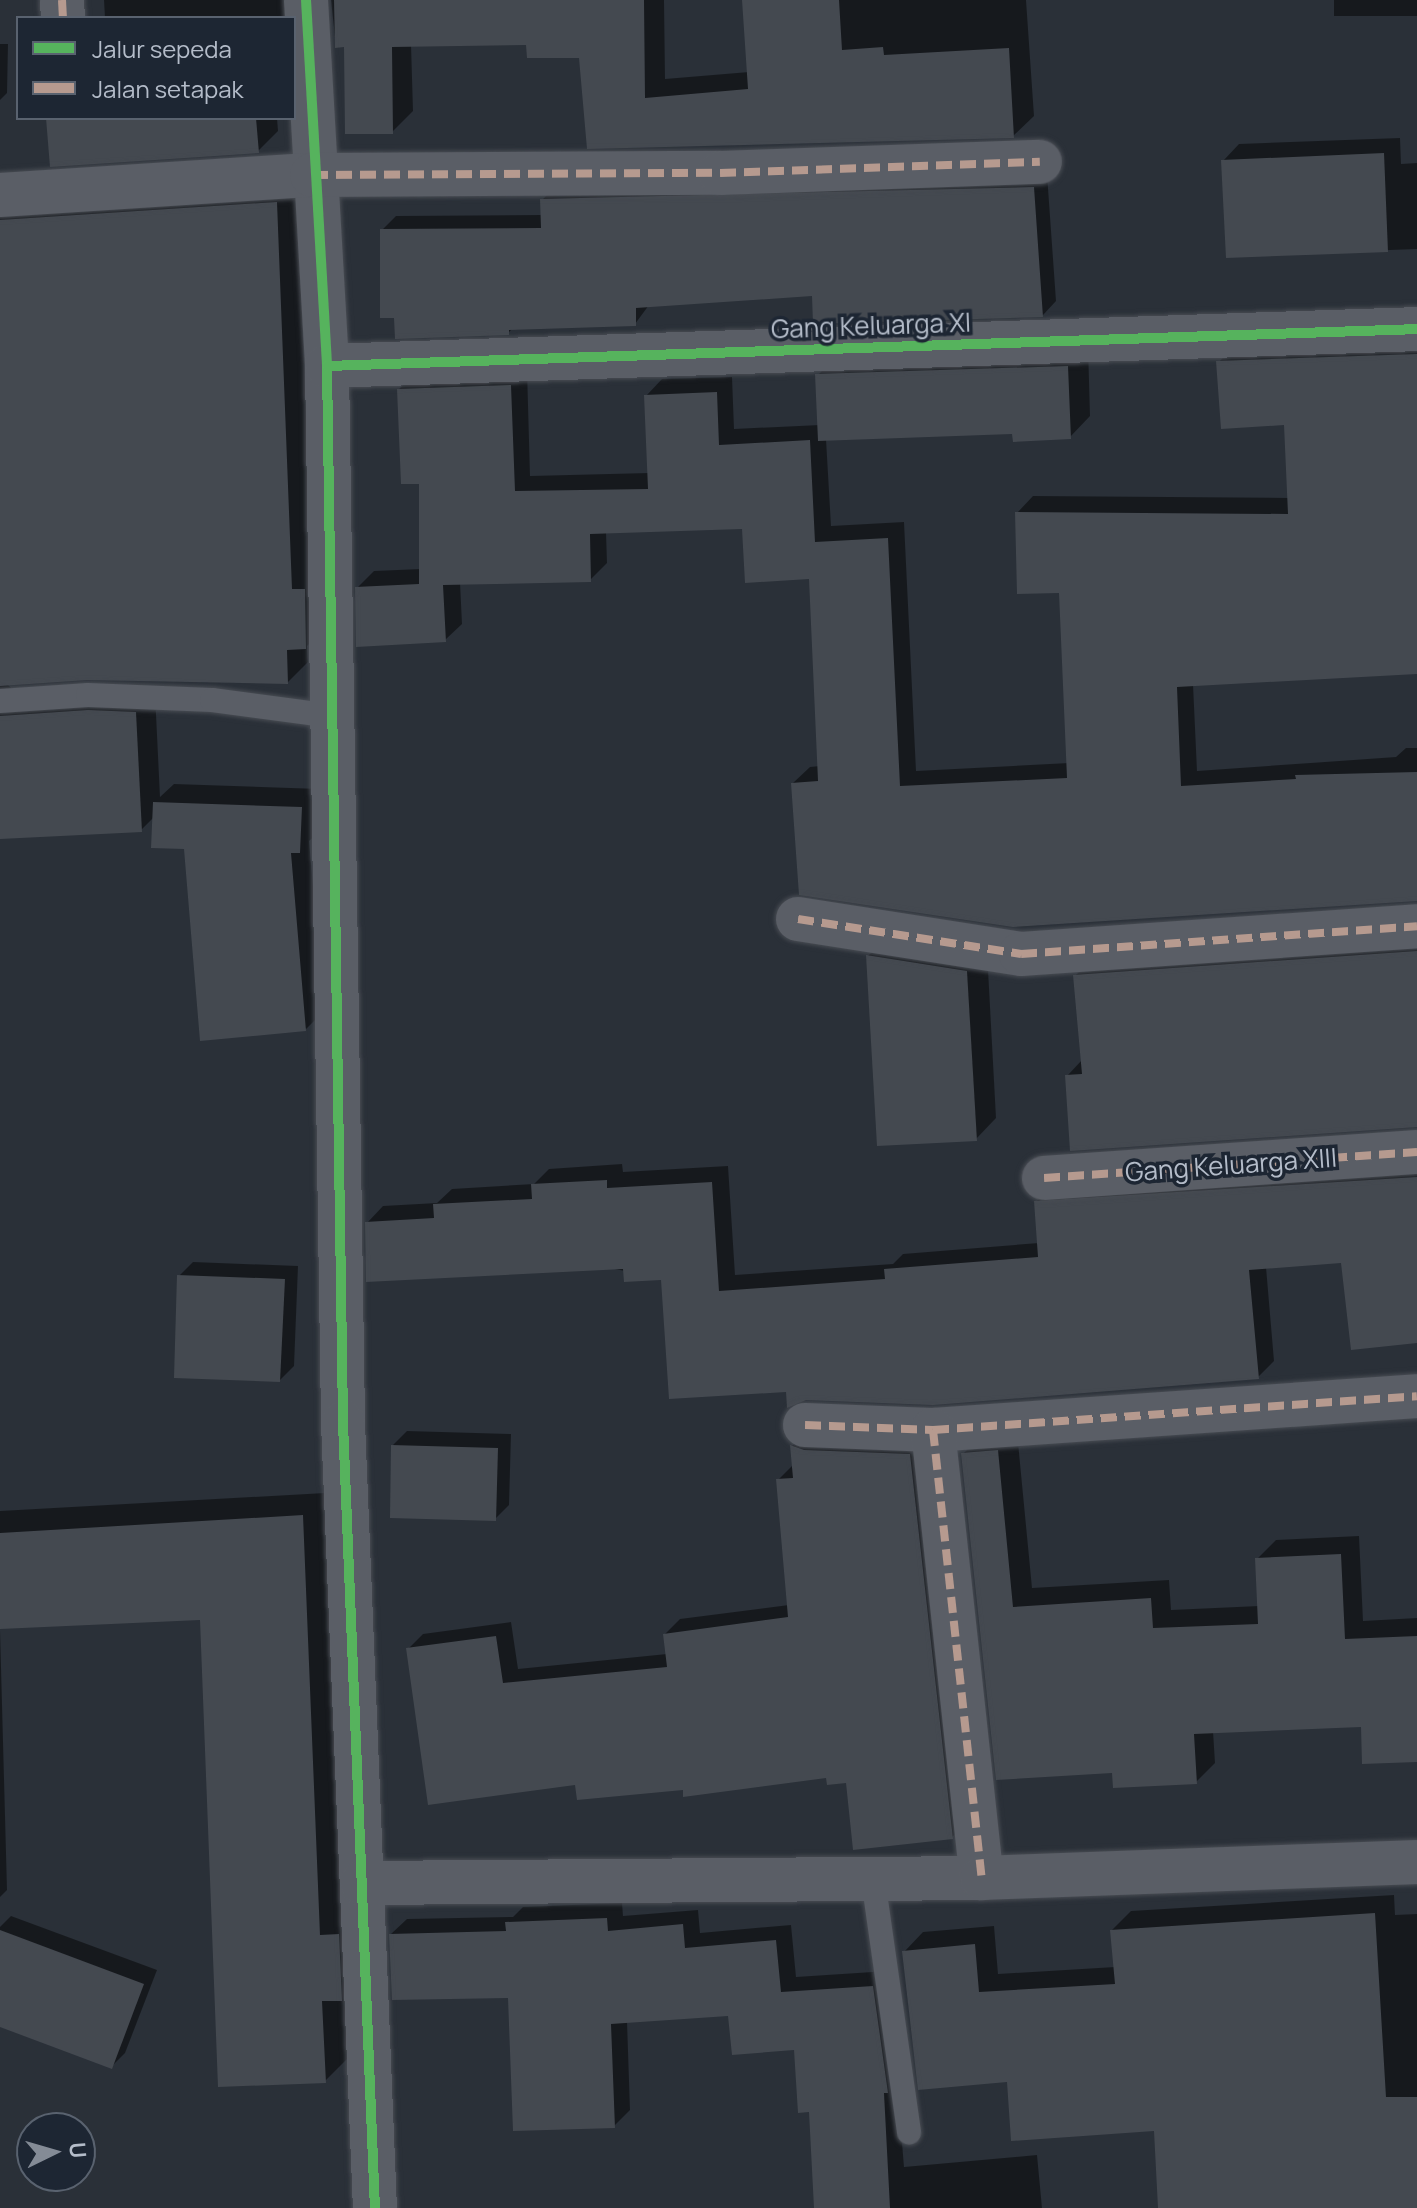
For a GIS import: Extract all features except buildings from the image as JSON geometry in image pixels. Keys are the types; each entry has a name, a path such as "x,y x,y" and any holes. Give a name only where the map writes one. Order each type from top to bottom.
{"street":[{"path":"302,27 327,366 343,1423 375,2208"},
{"path":"0,195 312,175 720,173 1040,162"},
{"name":"Gang Keluarga XI","path":"327,366 1417,329"},
{"path":"798,919 1021,954 1417,926"},
{"name":"Gang Keluarga XIII","path":"1044,1178 1417,1152"},
{"path":"805,1425 933,1430 1417,1396"},
{"path":"933,1430 982,1878"},
{"path":"362,1883 982,1878 1417,1862"}],"lane":[{"path":"0,701 88,695 181,699 332,716"},
{"path":"873,1879 909,2132"}],"marked path":[{"path":"62,0 63,16"},
{"path":"312,175 720,173 1040,162"},
{"path":"798,919 1021,954 1417,926"},
{"path":"1044,1178 1417,1152"},
{"path":"805,1425 933,1430 1417,1396"},
{"path":"933,1430 982,1878"}],"cycle path":[{"path":"306,0 327,366 343,1423 375,2208"},
{"path":"327,366 1417,329"}]}
